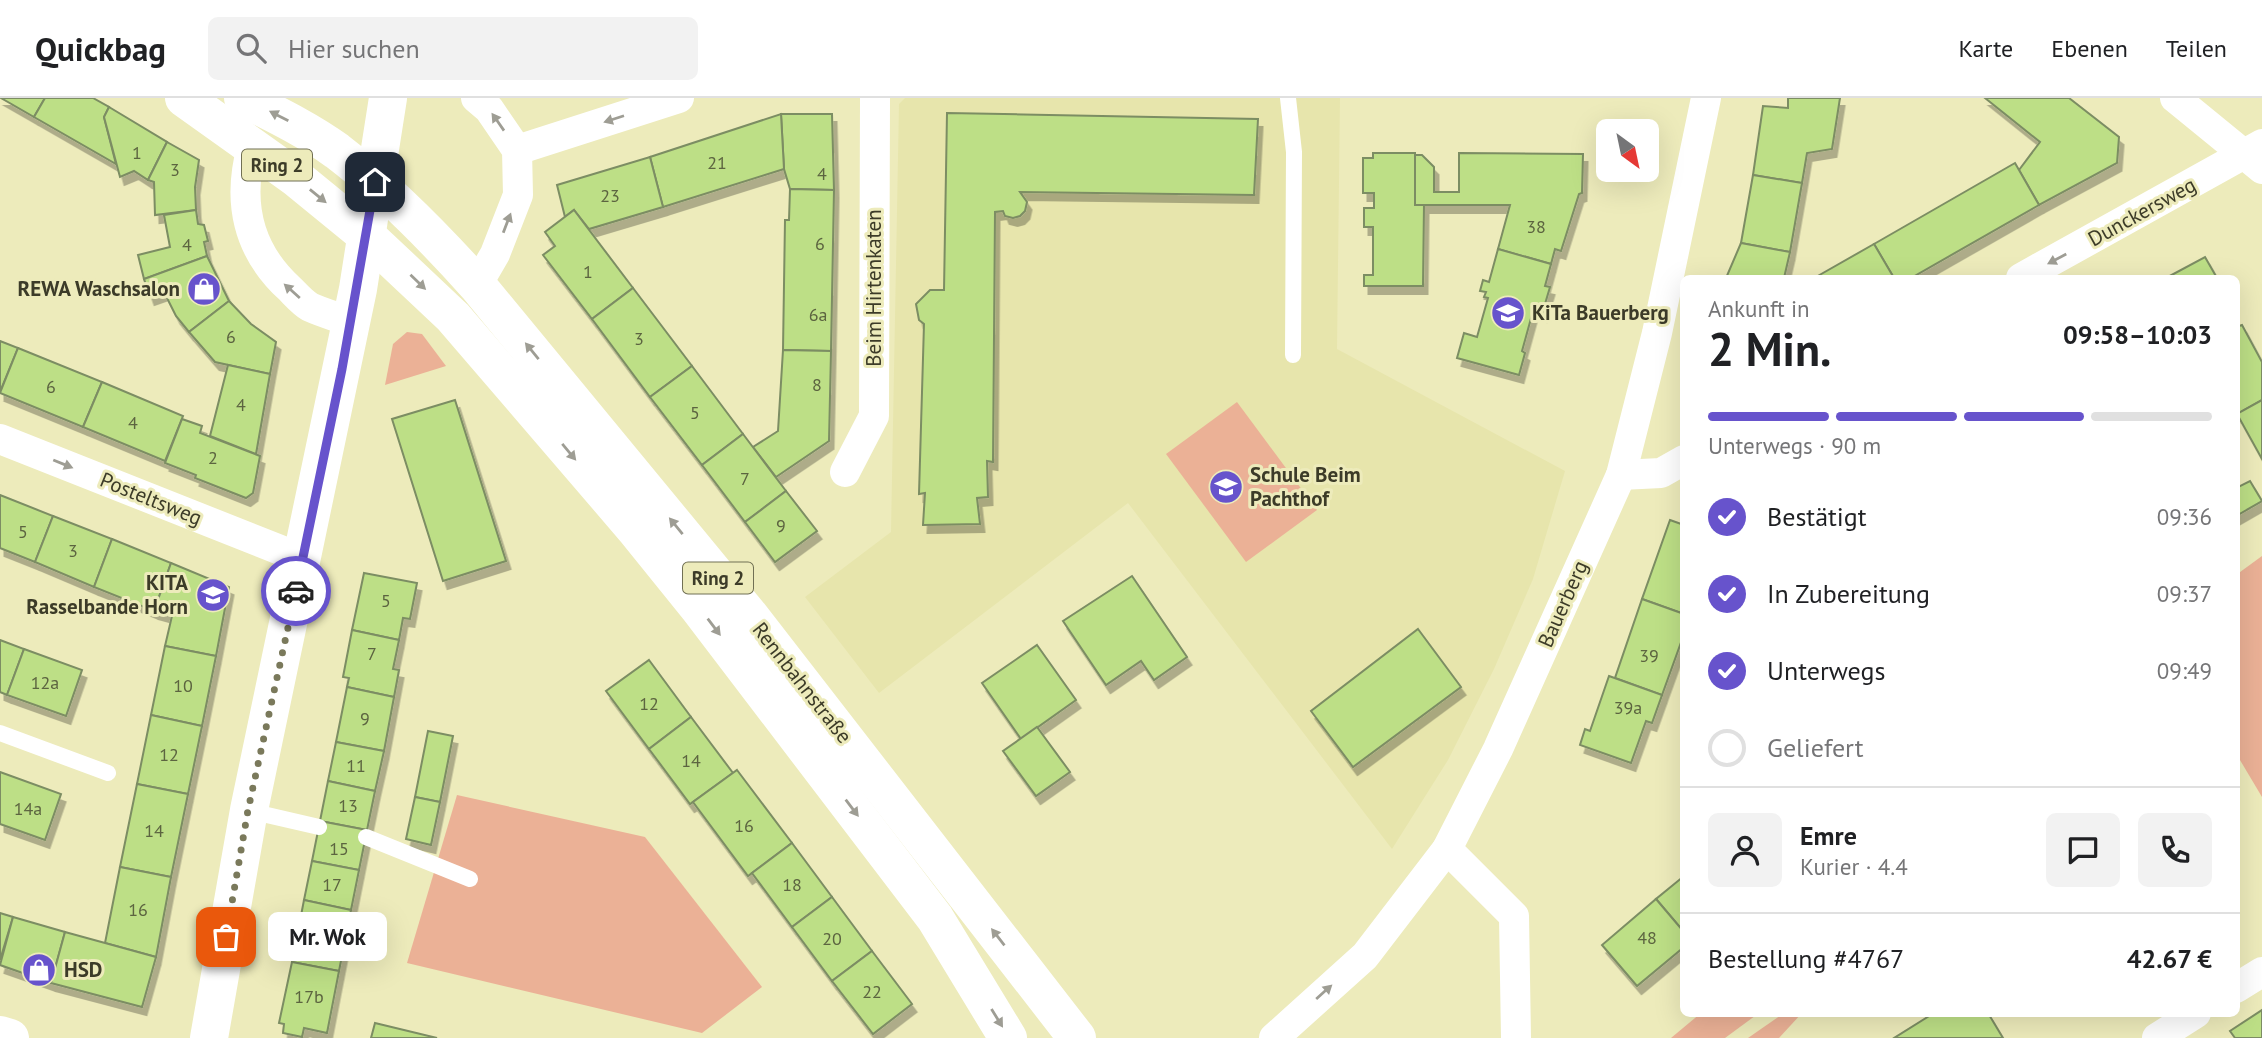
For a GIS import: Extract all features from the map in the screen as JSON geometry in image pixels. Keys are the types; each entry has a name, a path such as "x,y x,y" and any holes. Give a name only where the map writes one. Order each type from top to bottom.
{"main road":[{"name":"Ring 2","path":"184,98 296,178 368,236"},
{"name":"Ring 2","path":"243,98 286,119 325,144 375,182"},
{"path":"209,1038 248,810 303,559 368,236 387,98"},
{"name":"Rennbahnstraße","path":"375,182 477,285 749,615 1077,1038"},
{"name":"Rennbahnstraße","path":"368,236 453,317 635,529 698,607 935,918 1008,1038"},
{"path":"0,1035 10,1038"}],"street":[{"path":"476,98 488,109 517,149 518,195 495,254 477,285"},
{"path":"517,149 679,98"},
{"name":"Beim Hirtenkaten","path":"845,472 874,416 875,98"},
{"name":"Bauerberg","path":"1274,1038 1365,956 1447,849 1499,749 1621,475 1657,333 1706,98"},
{"path":"2175,98 2256,156"},
{"path":"251,147 245,172 245,211 258,249 279,279 308,306 351,322"},
{"name":"Dunckersweg","path":"2027,275 2256,156"},
{"name":"Posteltsweg","path":"0,439 303,559"},
{"path":"1621,475 1661,473 1680,462"},
{"path":"1447,849 1514,916 1516,1038"},
{"path":"2240,986 2262,972"},
{"path":"2157,1038 2190,1017"}],"lane":[{"path":"1288,98 1294,152 1293,355"},
{"path":"0,733 108,773"},
{"path":"248,810 319,827"},
{"path":"366,837 470,879"}],"shaded area":[{"name":"Schule Beim Pachthof","path":"905,98 1340,98 1337,349 1565,471 1533,579 1494,669 1448,760 1392,849 1128,503 879,693 805,597 891,532 899,104"},
{"path":"407,332 422,334 446,366 385,385 393,344"},
{"path":"1237,402 1317,510 1246,562 1166,454"},
{"path":"2262,556 2262,797 2240,760 2240,572"},
{"path":"457,795 645,837 762,987 702,1033 407,963"},
{"path":"1696,1017 1754,1017 1725,1038 1671,1038"},
{"path":"1778,1017 1798,1017 1779,1038 1748,1038"}],"building":[{"path":"1,98 45,98 34,117"},
{"path":"45,98 93,98 109,107 104,117 116,164 34,117"},
{"path":"1788,98 1840,98 1832,149 1807,153 1802,183 1753,175 1763,106 1788,108"},
{"path":"1985,98 2069,98 2119,137 2117,163 2039,205 2019,170 2040,142"},
{"path":"109,107 167,142 148,180 134,171 120,177 104,117"},
{"path":"947,113 1258,119 1254,195 1020,192 1027,202 1025,211 1020,216 1013,218 1005,216 1003,211 995,212 993,462 987,461 988,497 977,498 980,524 923,525 925,493 919,494 924,324 919,320 916,304 930,290 944,290"},
{"path":"781,114 832,114 834,190 790,189 784,169"},
{"path":"781,114 784,169 663,207 650,157"},
{"path":"167,142 199,160 195,187 196,210 155,215 154,182 148,180"},
{"path":"1373,153 1415,153 1415,205 1424,205 1423,286 1364,286 1364,275 1373,275 1373,227 1364,227 1364,208 1374,208 1374,193 1363,193 1363,158 1373,158"},
{"path":"1459,153 1583,154 1582,193 1579,194 1561,251 1555,249 1551,264 1498,249 1510,205 1415,205 1415,155 1422,155 1434,167 1434,192 1459,192"},
{"path":"650,157 663,207 589,229 574,210 565,217 557,185"},
{"path":"2015,163 2039,205 1916,275 1892,275 1874,244"},
{"path":"1753,175 1802,183 1790,252 1741,243"},
{"path":"790,189 834,190 831,351 783,350 785,220 789,220"},
{"path":"196,210 198,224 204,225 208,241 204,242 207,256 144,279 138,255 170,247 164,215"},
{"path":"574,210 633,288 592,319 543,255 555,246 545,232"},
{"path":"1741,243 1790,252 1785,275 1727,275"},
{"path":"1874,244 1892,275 1820,275"},
{"name":"KiTa Bauerberg","path":"1498,249 1551,264 1545,286 1550,287 1542,314 1533,311 1522,351 1525,353 1519,375 1457,358 1464,333 1477,337 1488,298 1484,297 1486,292 1480,291 1483,280 1489,282"},
{"path":"207,256 229,301 189,332 176,316 164,292 150,297 144,279"},
{"path":"2205,257 2215,275 2172,275"},
{"path":"633,288 692,366 650,397 592,319"},
{"path":"229,301 251,324 276,342 270,374 215,362 189,332"},
{"path":"2240,326 2262,362 2262,400 2240,412"},
{"path":"0,341 18,348 0,392"},
{"path":"18,348 102,382 83,427 0,393"},
{"path":"783,350 831,351 829,441 776,477 753,447 778,431"},
{"path":"228,365 270,374 256,454 210,436"},
{"path":"692,366 743,434 702,465 650,397"},
{"path":"102,382 183,416 165,461 83,427"},
{"path":"455,400 506,561 443,581 392,419"},
{"path":"2262,400 2262,459 2240,419 2240,412"},
{"path":"182,419 202,426 200,433 260,456 253,493 246,498 165,463"},
{"path":"743,434 786,491 745,522 702,465"},
{"path":"2250,481 2262,501 2240,514 2240,486"},
{"path":"786,491 817,531 775,562 745,522"},
{"path":"0,495 53,516 35,562 0,548"},
{"path":"53,516 112,539 94,587 35,562"},
{"path":"1670,520 1680,524 1680,613 1642,599"},
{"path":"112,539 171,563 154,611 94,587"},
{"path":"171,563 229,587 216,656 165,646 172,616 154,611"},
{"path":"364,573 417,583 410,619 403,618 399,640 352,630"},
{"path":"1132,576 1187,657 1154,680 1141,661 1106,685 1063,621"},
{"path":"1642,599 1680,613 1680,645 1662,695 1615,678"},
{"path":"1418,629 1461,687 1353,767 1311,711"},
{"path":"352,630 399,640 393,669 399,670 394,697 347,687 349,678 343,677"},
{"path":"0,640 24,649 7,695 0,692"},
{"path":"1037,645 1076,700 1021,739 982,683"},
{"path":"165,646 216,656 202,726 151,715"},
{"path":"24,649 82,670 66,716 7,695"},
{"path":"649,660 691,717 649,749 606,691"},
{"path":"1609,676 1662,695 1652,723 1646,721 1631,763 1580,745 1585,729 1590,731"},
{"path":"347,687 394,697 384,751 336,742"},
{"path":"151,715 202,726 188,794 137,784"},
{"path":"691,717 733,773 690,804 649,749"},
{"path":"1037,727 1070,772 1036,796 1003,751"},
{"path":"428,731 453,736 440,802 415,797"},
{"path":"336,742 384,751 375,791 328,781"},
{"path":"737,770 792,843 748,876 693,802"},
{"path":"0,772 61,794 45,840 0,824"},
{"path":"328,781 375,791 367,830 320,821"},
{"path":"137,784 188,794 171,877 120,867"},
{"path":"415,797 440,802 431,845 406,839"},
{"path":"320,821 367,830 359,870 312,861"},
{"path":"792,843 832,897 792,927 752,873"},
{"path":"312,861 359,870 351,910 304,900"},
{"path":"120,867 171,877 156,957 105,943"},
{"path":"1680,879 1680,927 1656,899"},
{"path":"832,897 872,951 832,981 792,927"},
{"path":"1656,899 1680,927 1680,950 1637,986 1602,945"},
{"path":"304,900 351,910 339,971 292,962"},
{"path":"0,913 13,917 0,960"},
{"path":"13,917 65,932 51,983 0,965"},
{"path":"65,932 156,957 142,1007 51,983"},
{"path":"872,951 912,1004 873,1034 832,981"},
{"path":"292,962 339,971 327,1033 304,1028 302,1037 283,1033 284,1024 279,1023"},
{"path":"2262,1010 2262,1038 2235,1038 2230,1031"},
{"path":"1928,1017 1990,1017 2003,1038 1894,1038"},
{"path":"375,1023 437,1038 371,1038"}],"way so far":[{"path":"226,937 248,810 296,591"}],"place":[{"name":"REWA Waschsalon","path":"204,289"},
{"name":"KiTa Bauerberg","path":"1508,313"},
{"name":"Schule Beim Pachthof","path":"1226,487"},
{"name":"KITA Rasselbande Horn","path":"213,595"},
{"name":"Mr. Wok","path":"226,937"},
{"name":"HSD","path":"39,970"}],"route":[{"path":"296,591 368,236 375,182"}]}
